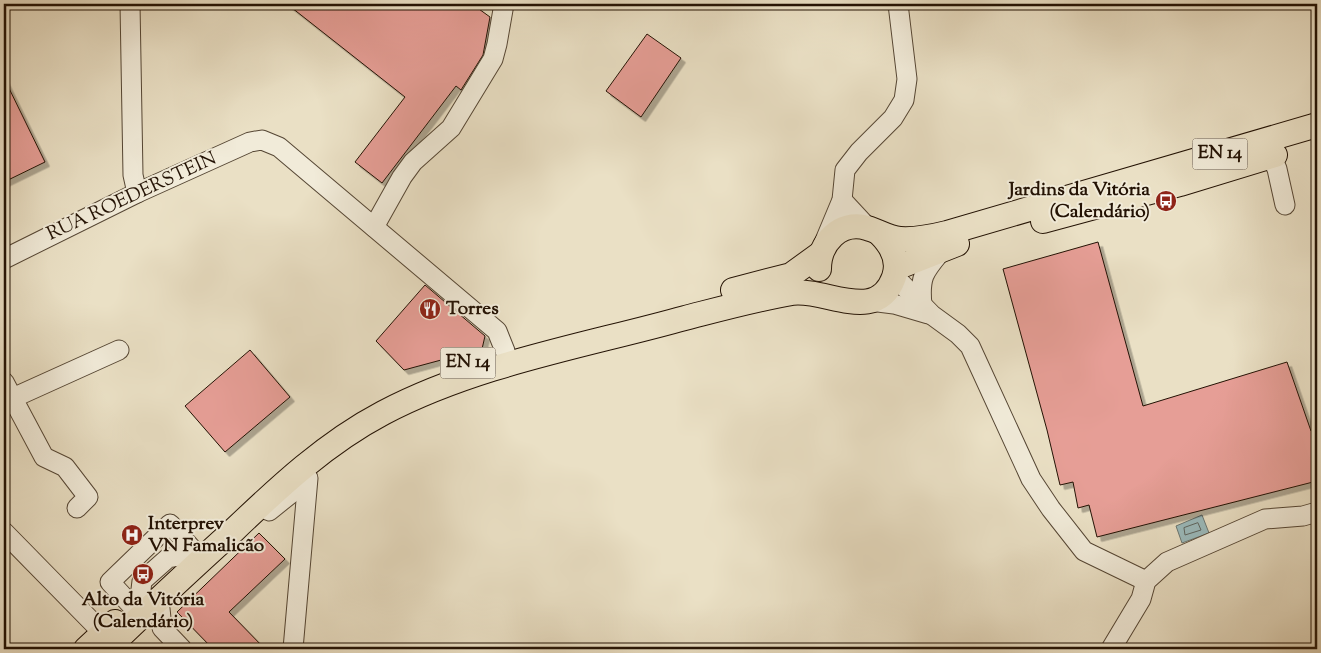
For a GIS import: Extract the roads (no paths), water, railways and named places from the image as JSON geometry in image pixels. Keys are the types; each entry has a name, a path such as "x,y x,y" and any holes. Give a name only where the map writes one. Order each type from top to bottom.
{"main road":[{"name":"EN 14","path":"141,607 189,552 312,441 377,400 420,380 505,351 791,275 821,251 828,240 850,227 874,231 899,239 919,239 946,233 1317,125"},
{"name":"EN 14","path":"895,272 943,248 1180,184 1317,142"},
{"path":"870,302 889,287 895,272 895,255 889,243 874,231"},
{"path":"821,251 819,267 822,280 830,292 841,300"},
{"name":"EN 14","path":"86,649 105,641 141,607 251,514 305,473 322,451 384,413 423,394 473,376 738,304 795,293 818,294 855,303 870,302"}],"street":[{"path":"130,4 132,175 137,193"},
{"path":"504,4 493,59 451,128 413,162 402,177 374,227 496,331 505,351"},
{"path":"821,251 842,200 845,170 859,152 893,118 904,100 907,79 898,4"},
{"name":"RUA ROEDERSTEIN","path":"4,259 137,193 250,142 262,140 280,146 374,227"},
{"path":"1271,156 1285,205"},
{"path":"842,200 874,231"},
{"path":"927,310 920,285 923,273 943,248"},
{"path":"895,272 927,310 970,346 1031,479 1084,551 1146,581"},
{"path":"870,302 927,310"},
{"path":"77,508 88,497 65,467 44,457 6,394 119,350"},
{"path":"293,649 305,473"},
{"path":"1111,649 1140,599 1146,581 1167,562 1264,519 1302,516 1317,512"},
{"path":"182,649 141,607 110,582 170,524 189,552"},
{"path":"4,532 105,641"},
{"path":"141,607 162,628"}],"water":[{"path":"1202,515 1209,533 1182,543 1176,526"}],"place":[{"name":"Jardins da Vitória (Calendário)","path":"1166,201"},
{"name":"Torres","path":"430,309"},
{"name":"Interprev VN Famalicão","path":"132,535"},
{"name":"Alto da Vitória (Calendário)","path":"143,574"}]}
